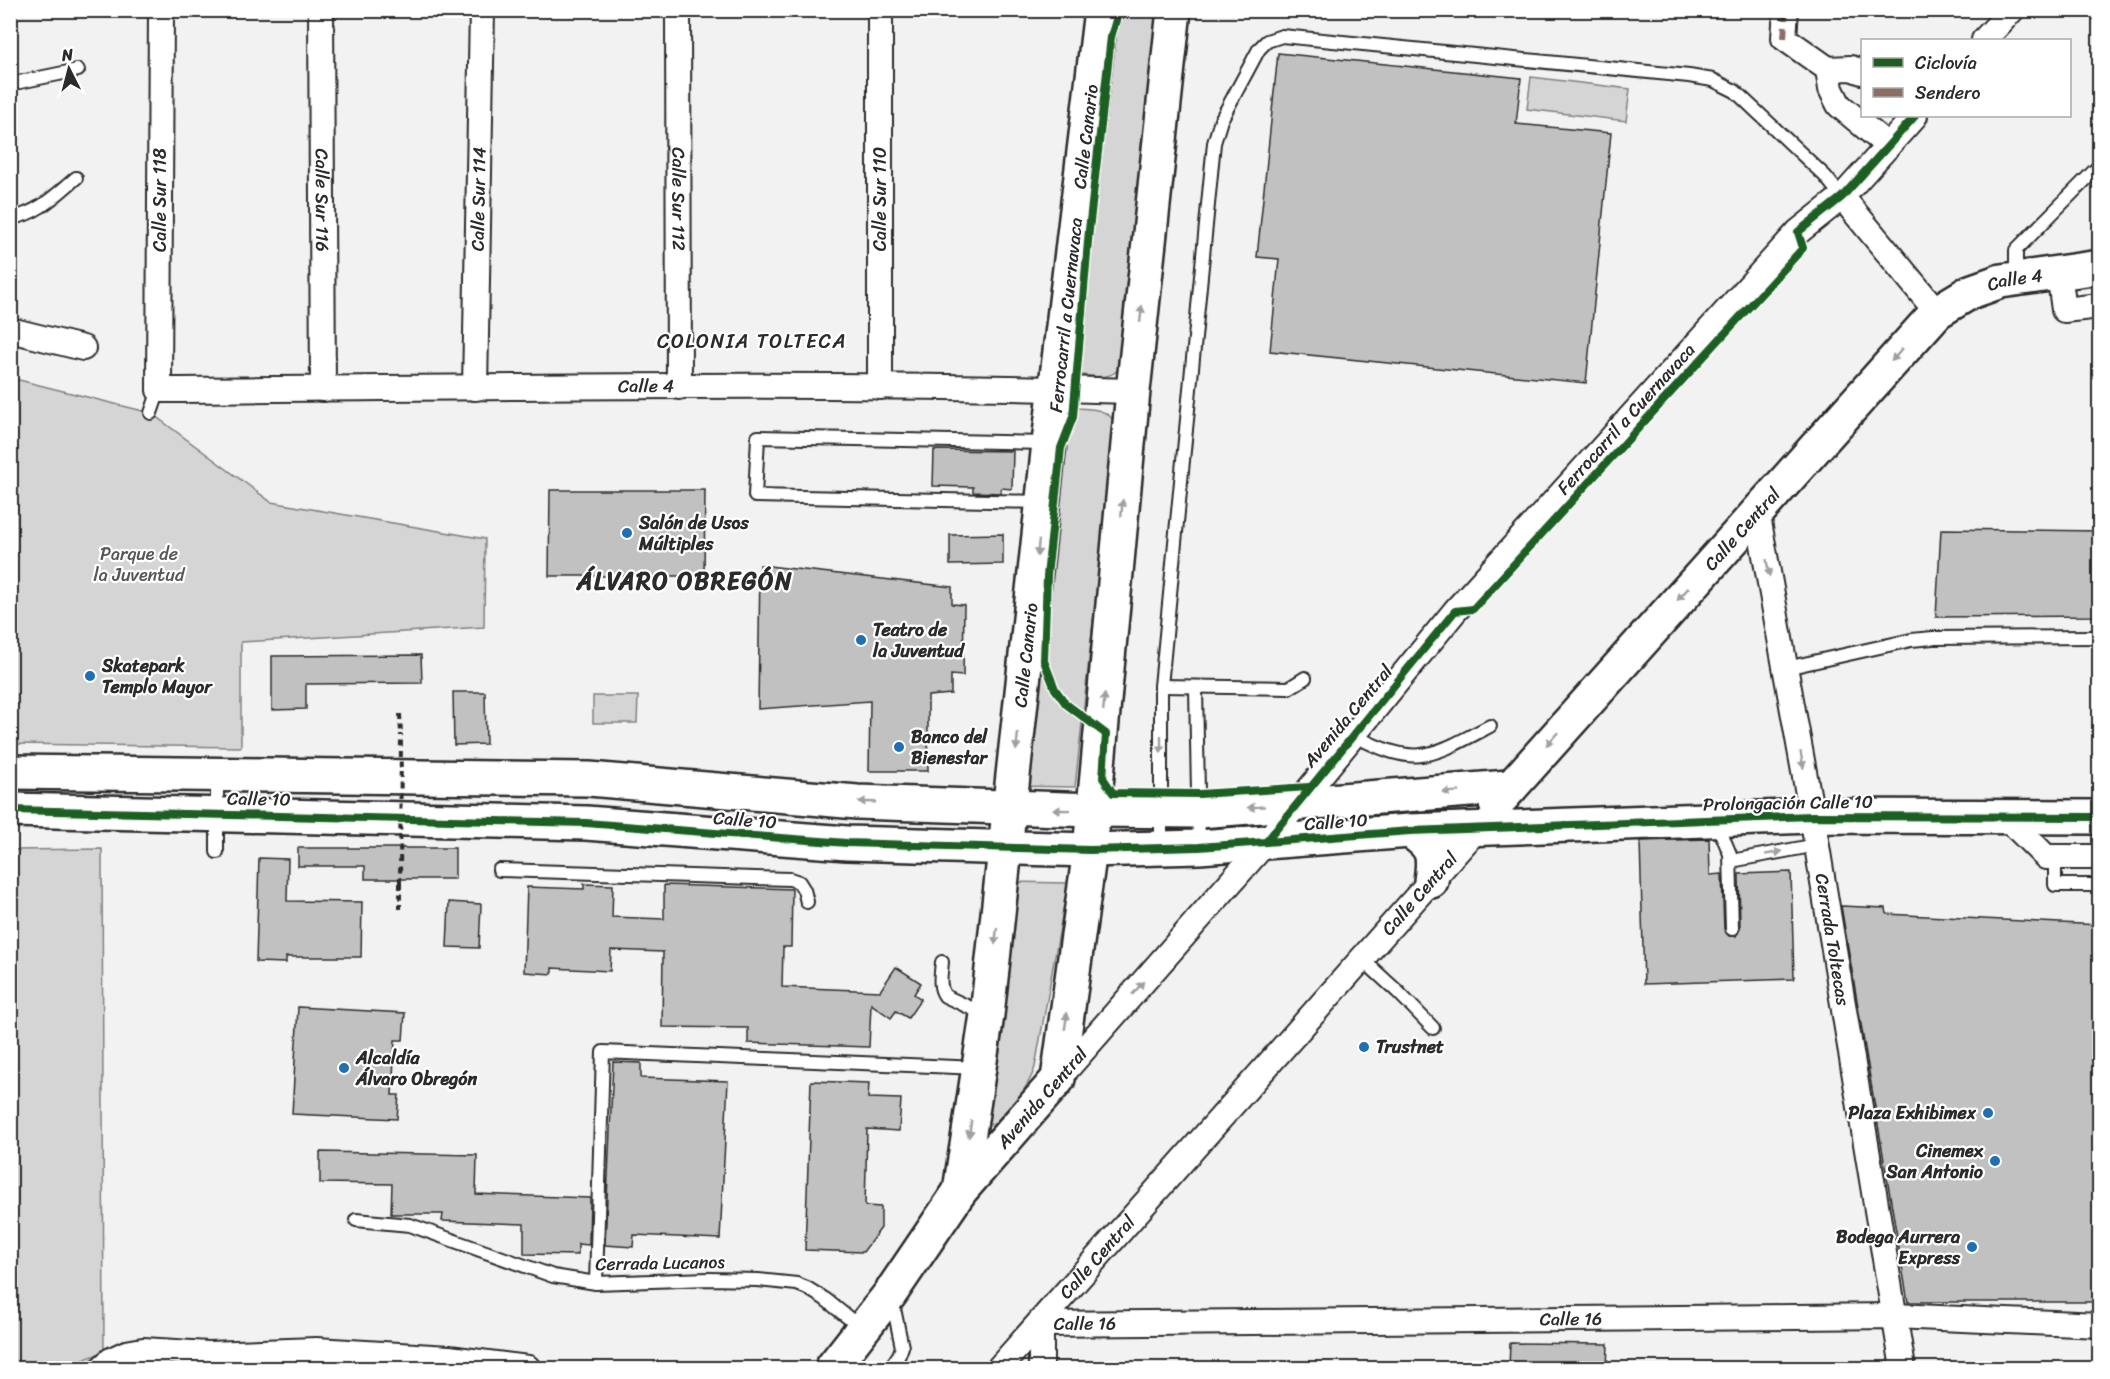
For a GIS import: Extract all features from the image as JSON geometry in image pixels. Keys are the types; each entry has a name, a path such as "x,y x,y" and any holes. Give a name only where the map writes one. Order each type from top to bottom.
{"street":[{"name":"Calle Sur 118","path":"159,390 161,10"},
{"name":"Calle Sur 116","path":"321,10 323,389"},
{"name":"Calle Sur 114","path":"476,388 482,10"},
{"name":"Calle Sur 112","path":"678,10 679,387"},
{"name":"Calle Sur 110","path":"880,10 880,387"},
{"name":"Calle Canario","path":"960,1191 987,1015 1049,443 1101,10"},
{"path":"1058,1079 1090,850 1132,392 1174,10"},
{"path":"1786,10 1784,38 1828,69 1851,68 1861,71"},
{"path":"1985,39 2012,10"},
{"path":"1828,69 1831,89 1839,105 1888,146"},
{"name":"Avenida Central","path":"832,1368 890,1294 960,1191 1266,842 1455,611 1790,241 1842,197 1914,117"},
{"path":"1842,197 1937,312"},
{"name":"Calle 4","path":"1937,312 1970,292 2001,281 2100,267"},
{"path":"2059,273 2064,310 2100,306"},
{"name":"Calle Central","path":"999,1368 1041,1324 1477,829 1509,787 1937,312"},
{"path":"10,330 82,348"},
{"name":"Calle 4","path":"159,390 880,387 1056,388 1132,392"},
{"name":"Cerrada Toltecas","path":"1757,511 1814,830 1903,1368"},
{"name":"Calle 10","path":"10,772 589,779 857,802 1161,811 1199,811 1509,787"},
{"name":"Calle 10","path":"10,810 586,823 847,843 1090,850 1199,847 1410,831 1477,829"},
{"path":"2006,816 2046,857 2100,857"},
{"name":"Prolongación Calle 10","path":"1477,829 1711,820 1814,830 2006,816 2100,817"},
{"path":"1410,831 1425,841 1432,851 1434,864 1431,881"},
{"name":"Calle 16","path":"1041,1324 1894,1316 2100,1325"},
{"path":"1041,1324 1041,1368"},
{"path":"102,1368 111,1360 126,1353 143,1350 315,1359 449,1358 528,1368"}],"lane":[{"path":"1161,849 1161,686 1214,143 1221,120 1259,49 1267,41 1282,36 1713,80 1735,91 1825,176 1842,197"},
{"path":"10,84 78,70"},
{"path":"2016,279 2016,250 2100,165"},
{"path":"10,218 21,217 42,206 76,178"},
{"path":"151,413 159,390"},
{"path":"1044,502 755,496 758,437 1049,443"},
{"path":"1786,668 1911,640 2094,637"},
{"path":"1161,686 1289,688 1305,678"},
{"path":"1196,688 1199,847"},
{"path":"1353,735 1373,745 1407,756 1424,756 1443,751 1490,726"},
{"path":"217,773 217,852"},
{"path":"1711,820 1722,835 1730,854 1732,929"},
{"path":"1731,861 1814,830"},
{"path":"2055,857 2055,885 2100,885"},
{"path":"499,870 790,879 799,882 807,902"},
{"path":"1362,959 1433,1029"},
{"path":"942,962 941,991 945,996 987,1015"},
{"path":"596,1283 603,1052 980,1068"},
{"name":"Cerrada Lucanos","path":"356,1220 410,1225 553,1276 596,1283 679,1279 758,1280 796,1284 825,1299 862,1329"},
{"path":"890,1294 902,1347 890,1368"}],"path":[{"path":"400,714 400,909"}],"green space":[{"path":"1104,11 1160,11 1121,365 1112,374 1100,377 1073,374"},
{"path":"1531,77 1630,89 1626,121 1527,109"},
{"name":"Parque de la Juventud","path":"11,378 151,413 271,502 485,539 484,627 241,642 241,747 11,744"},
{"path":"1076,408 1103,412 1108,414 1115,423 1075,787 1016,786 1065,412"},
{"path":"593,696 638,696 637,723 593,723"},
{"path":"102,849 104,1352 61,1368 11,1368 11,850"},
{"path":"1008,882 1068,883 1035,1067 1016,1102 1001,1118 987,1125 983,1122"}],"building":[{"path":"1278,53 1521,78 1516,124 1611,133 1586,383 1270,351 1279,259 1257,257"},
{"path":"934,450 1013,451 1012,489 1001,488 1001,493 973,492 973,487 933,486"},
{"name":"Salón de Usos Múltiples","path":"550,490 705,490 704,576 549,576"},
{"path":"1941,529 2100,531 2100,616 1936,617"},
{"path":"1003,534 1003,564 950,565 950,535"},
{"name":"Teatro de la Juventud","path":"760,565 952,587 952,604 964,605 963,676 951,675 951,694 928,696 928,771 869,771 870,701 758,709"},
{"path":"421,655 422,683 306,684 306,709 272,710 272,656"},
{"path":"453,692 485,692 486,744 454,745"},
{"path":"1709,839 1710,875 1722,874 1724,929 1729,936 1736,936 1740,929 1739,874 1791,872 1794,979 1644,984 1640,841"},
{"path":"298,848 455,848 455,879 365,879 365,866 298,866"},
{"path":"259,858 288,859 287,901 362,902 361,957 286,957 286,963 256,962"},
{"path":"584,884 613,885 612,917 664,919 664,885 792,889 791,947 783,947 782,987 880,991 896,967 921,983 914,994 921,999 908,1018 896,1011 891,1018 871,1004 869,1047 748,1043 748,1028 662,1027 663,952 611,950 610,971 552,968 552,974 524,972 527,887 584,889"},
{"path":"449,902 481,904 479,948 447,947"},
{"name":"Plaza Exhibimex","path":"1841,906 1886,908 1887,914 2100,925 2100,1302 1908,1302"},
{"name":"Alcaldía Álvaro Obregón","path":"298,1007 405,1013 403,1040 395,1040 392,1095 399,1095 397,1119 292,1114"},
{"path":"613,1062 641,1063 641,1078 728,1081 720,1239 634,1235 633,1247 605,1245"},
{"path":"811,1081 869,1083 868,1098 901,1099 899,1131 867,1129 865,1206 881,1207 881,1228 863,1252 805,1250"},
{"path":"320,1152 477,1155 476,1194 590,1198 589,1245 578,1244 578,1255 524,1254 524,1224 442,1221 443,1214 391,1214 392,1184 320,1183"},
{"path":"1510,1343 1608,1344 1607,1368 1509,1368"}],"marked path":[{"path":"1784,38 1786,10"}],"cycle path":[{"name":"Ferrocarril a Cuernavaca","path":"1119,10 1111,37 1089,230 1073,417 1061,448 1047,576 1044,661 1055,689 1066,704 1106,734 1103,778 1113,793 1199,794 1309,787"},
{"name":"Ferrocarril a Cuernavaca","path":"1266,842 1455,611 1473,609 1803,248 1798,232 1842,197 1914,117"},
{"path":"10,810 586,823 847,843 1090,850 1199,847 1410,831 1812,816 2100,817"}],"place":[{"name":"Salón de Usos Múltiples","path":"627,533"},
{"name":"Teatro de la Juventud","path":"861,640"},
{"name":"Skatepark Templo Mayor","path":"90,676"},
{"name":"Banco del Bienestar","path":"899,747"},
{"name":"Trustnet","path":"1364,1047"},
{"name":"Alcaldía Álvaro Obregón","path":"344,1068"},
{"name":"Plaza Exhibimex","path":"1988,1113"},
{"name":"Cinemex San Antonio","path":"1995,1161"},
{"name":"Bodega Aurrera Express","path":"1972,1247"}],"district":[{"name":"COLONIA TOLTECA","path":"752,341"},
{"name":"ÁLVARO OBREGÓN","path":"685,581"}]}
